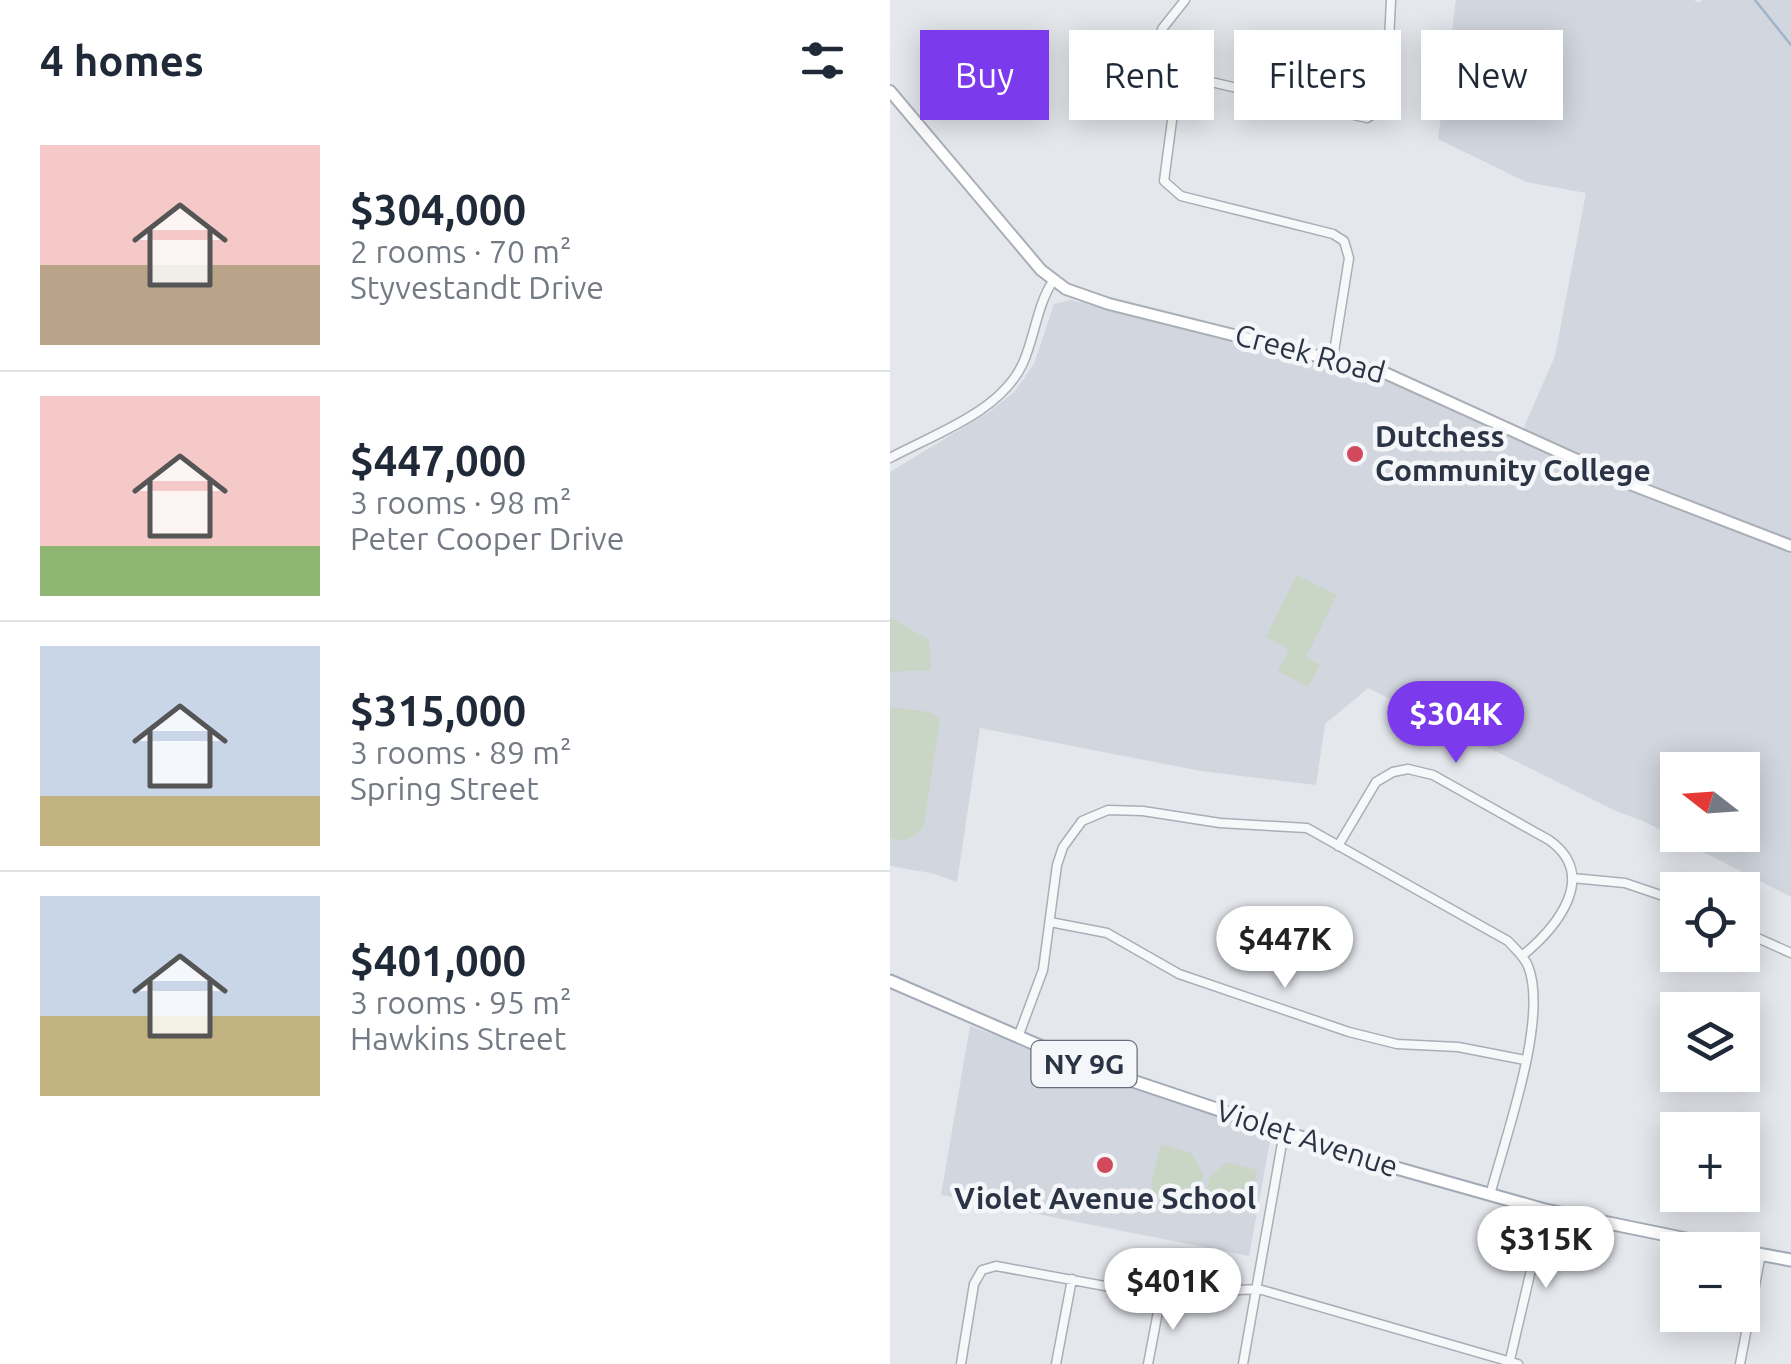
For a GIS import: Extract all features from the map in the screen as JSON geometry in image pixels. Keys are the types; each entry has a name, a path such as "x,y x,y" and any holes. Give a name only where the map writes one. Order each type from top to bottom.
{"main road":[{"name":"Violet Avenue","path":"890,980 1080,1063 1284,1132 1545,1210 1660,1233"},
{"name":"Violet Avenue","path":"1761,1254 1791,1260"}],"street":[{"path":"1164,30 1185,0"},
{"path":"1214,83 1368,118 1378,111 1384,92 1391,0"},
{"name":"Creek Road","path":"890,91 1016,242 1054,281 1073,292 1398,378 1630,484 1791,546"},
{"path":"1172,120 1164,182 1167,186 1181,196 1333,234 1347,246 1346,286 1333,358"},
{"path":"890,458 983,406 1008,387 1021,368 1054,281"},
{"path":"1338,846 1376,782 1393,772 1414,769 1433,775 1556,844 1572,878 1571,893 1560,916 1522,956"},
{"path":"1018,1038 1039,988 1063,848 1082,821 1108,810 1142,810 1220,823 1297,826 1508,941 1527,962 1535,1000 1525,1060 1490,1194"},
{"path":"1572,878 1635,885 1660,894"},
{"path":"1050,922 1108,933 1179,974 1349,1032 1397,1044 1458,1047 1525,1060"},
{"path":"1760,939 1791,953"},
{"path":"1243,1364 1284,1132"},
{"path":"961,1364 974,1284 982,1270 1006,1266 1161,1296 1192,1298 1238,1288 1256,1289 1512,1363 1545,1210"},
{"path":"1740,1364 1761,1254"},
{"path":"1056,1364 1072,1279"},
{"path":"1148,1364 1161,1296"}],"shaded area":[{"name":"Dutchess Community College","path":"1456,0 1791,0 1791,897 1760,881 1760,872 1742,872 1703,852 1760,852 1760,752 1660,752 1660,830 1368,688 1325,724 1316,785 1201,771 980,728 957,882 890,866 890,472 989,412 1015,391 1034,364 1054,304 1071,300 1361,370 1519,439 1555,356 1586,193 1526,182 1438,139 1440,120 1563,120 1563,30 1452,30"},
{"name":"Violet Avenue School","path":"970,1026 1271,1136 1249,1256 941,1195"}],"green space":[{"path":"1297,575 1337,595 1306,657 1320,665 1308,687 1278,671 1289,650 1266,637"},
{"path":"890,617 929,640 931,670 890,672"},
{"path":"890,707 929,712 940,718 924,825 906,840 890,838"},
{"path":"1161,1144 1191,1153 1204,1176 1195,1205 1154,1194 1151,1185"},
{"path":"1227,1162 1257,1170 1251,1206 1245,1211 1205,1204 1209,1177"}],"waterway":[{"path":"1755,0 1791,45"}],"place":[{"name":"Dutchess Community College","path":"1355,454"},
{"name":"Violet Avenue School","path":"1105,1165"}]}
